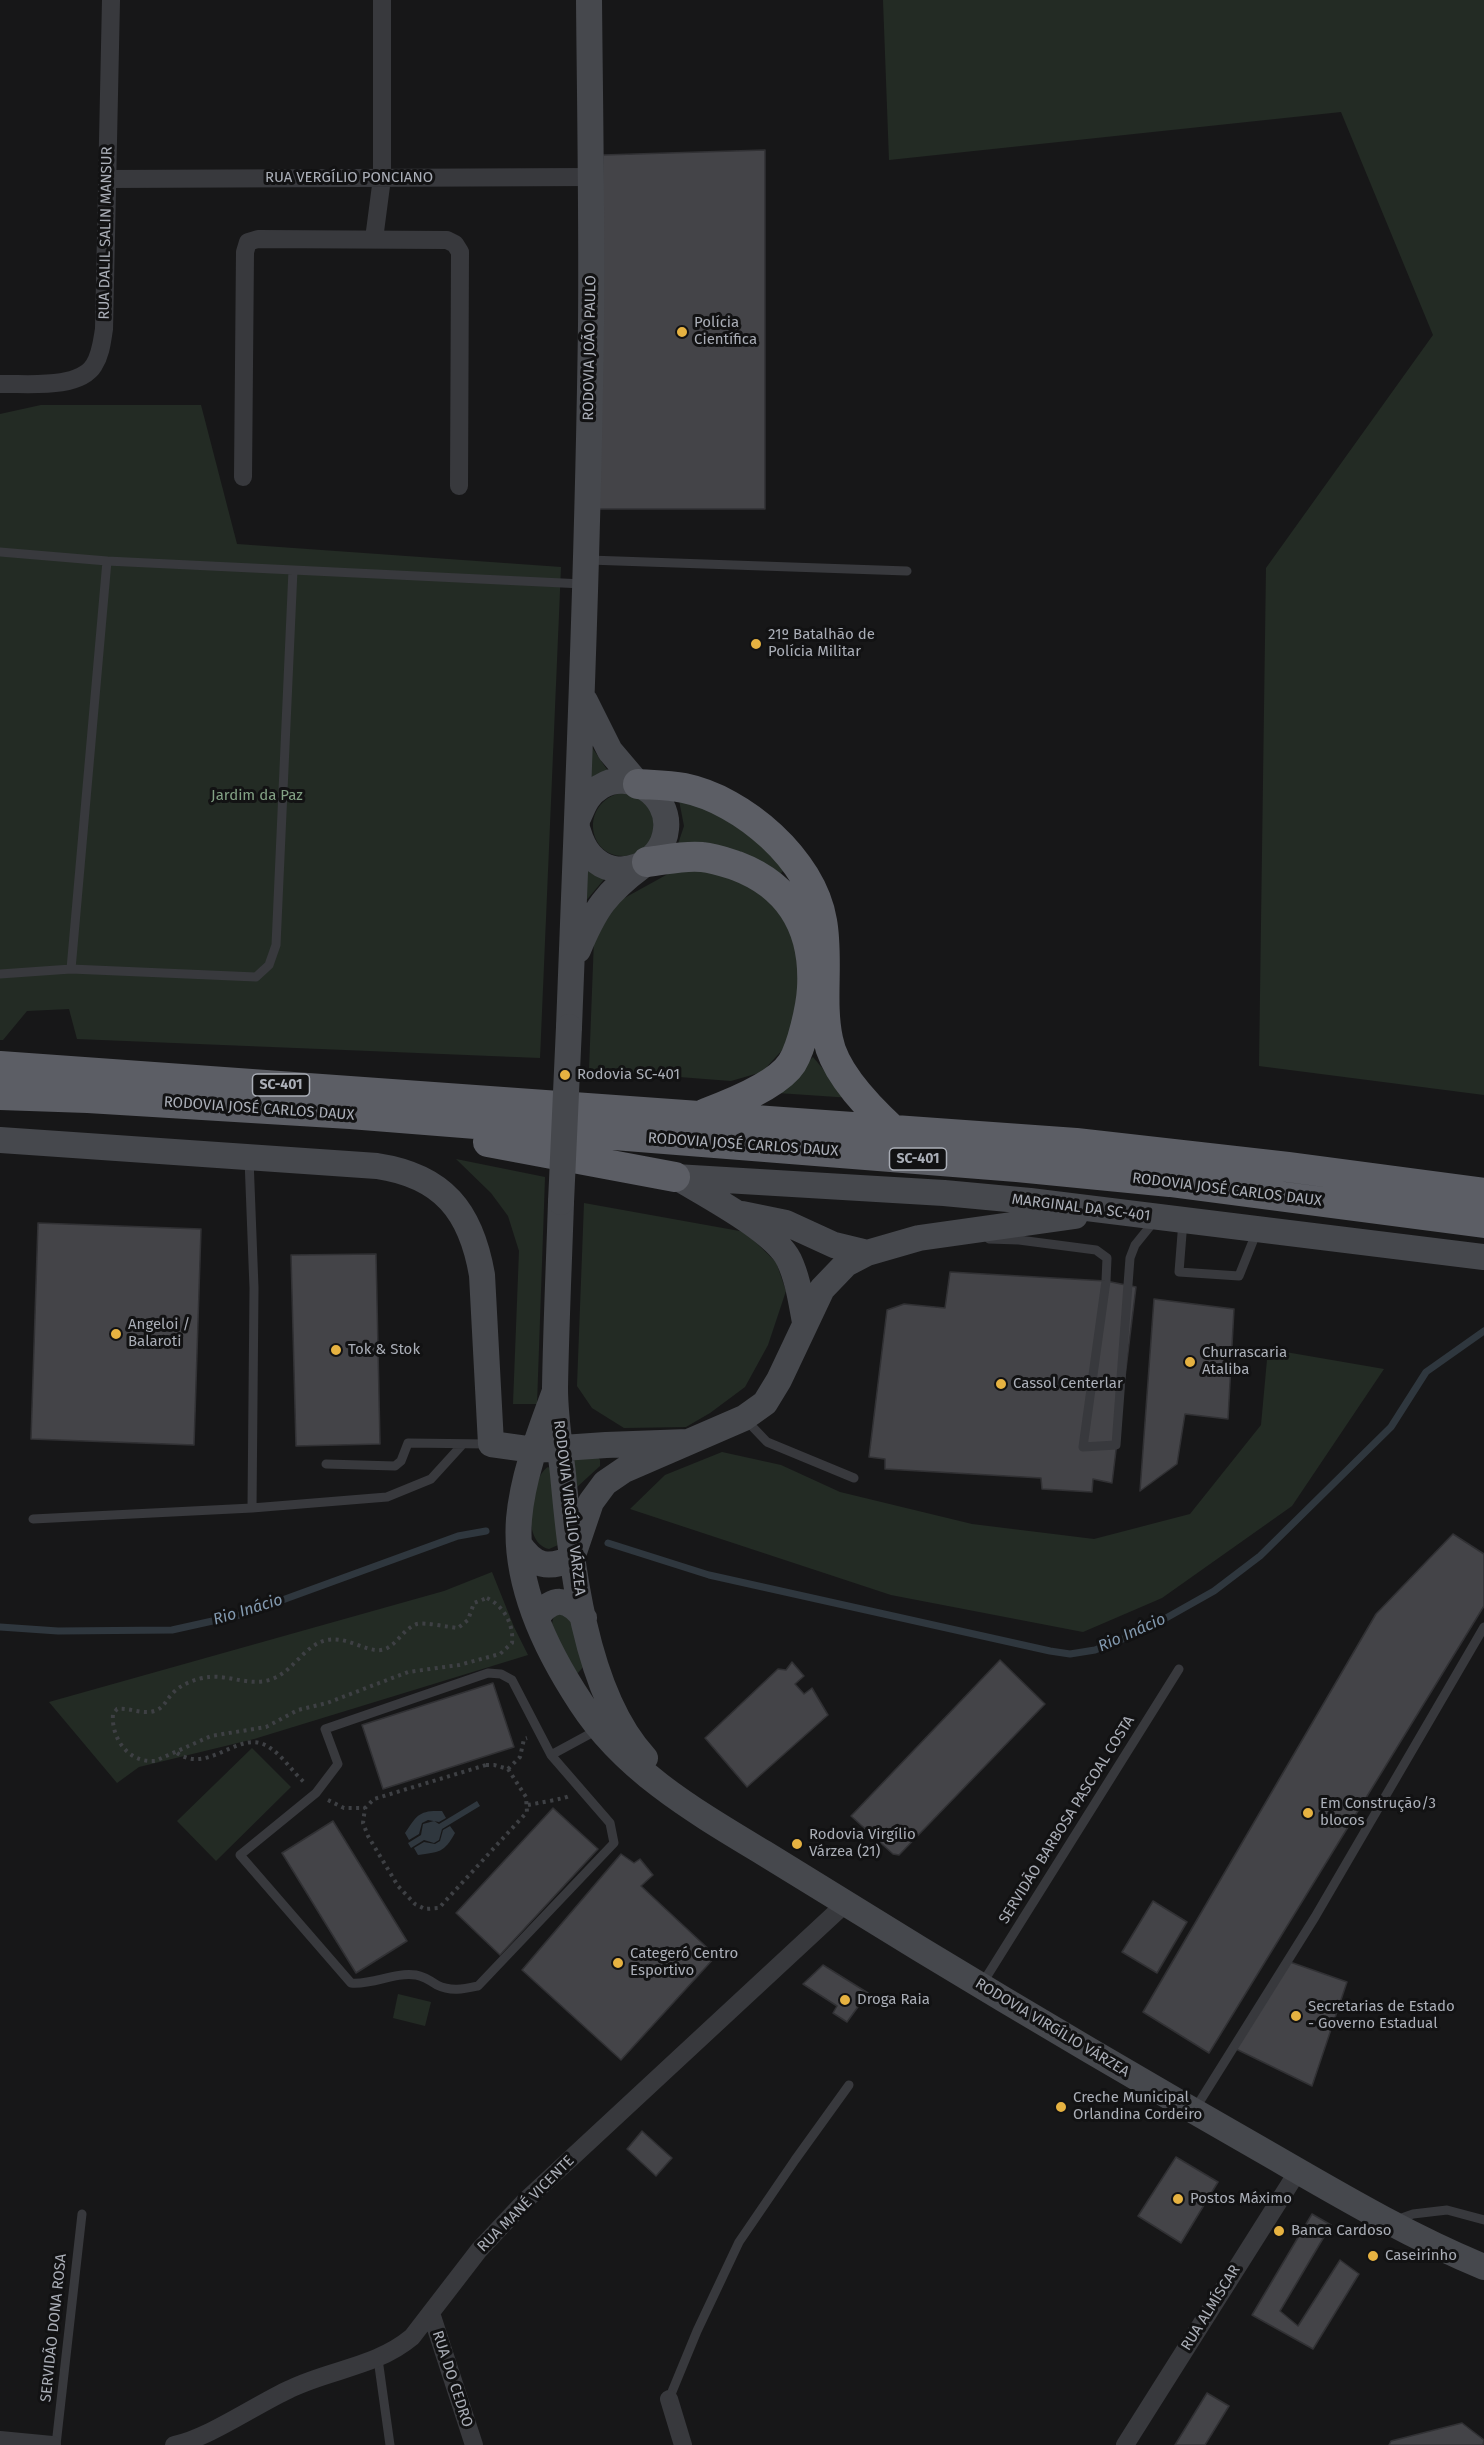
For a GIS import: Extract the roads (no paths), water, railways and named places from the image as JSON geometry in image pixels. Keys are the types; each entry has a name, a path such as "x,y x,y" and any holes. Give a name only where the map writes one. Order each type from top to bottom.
{"highway":[{"path":"638,784 685,788 726,803 771,835 795,860 813,890 822,921 828,1040 839,1067 875,1113 894,1131"},
{"path":"647,862 700,856 716,859 762,878 789,901 800,917 807,938 813,972 810,1010 792,1063 756,1091 701,1115"},
{"name":"RODOVIA JOSÉ CARLOS DAUX","path":"0,1066 1076,1143 1484,1193"},
{"name":"RODOVIA JOSÉ CARLOS DAUX","path":"0,1095 350,1114 1017,1167 1170,1182 1484,1223"},
{"path":"350,1114 675,1177"}],"main road":[{"name":"RODOVIA JOÃO PAULO","path":"561,1202 578,823 586,572 591,323 589,0"},
{"name":"RODOVIA JOÃO PAULO","path":"583,696 610,751 638,784"},
{"path":"619,780 638,784 650,790 660,801 667,827 664,841 657,853 647,862 634,868 619,870 604,866 591,857 582,845 578,823 586,798 601,786 619,780"},
{"name":"RODOVIA JOÃO PAULO","path":"572,964 599,906 622,881 647,862"},
{"path":"0,1140 397,1169 418,1176 448,1199 463,1217 478,1252 482,1275 491,1444 534,1450 606,1444 688,1443"},
{"path":"675,1177 733,1212 776,1244 788,1257 796,1279 805,1322"},
{"name":"MARGINAL DA SC-401","path":"675,1177 944,1193 1484,1257"},
{"name":"RODOVIA VIRGÍLIO VÁRZEA","path":"561,1202 555,1391 572,1558 584,1618 593,1655 616,1718 635,1746 692,1807"},
{"path":"519,1544 527,1555 538,1563 550,1565 572,1558 591,1502 605,1483 624,1470 744,1418 765,1403 779,1380 822,1289 835,1273 867,1253 919,1238 1108,1211"},
{"path":"733,1212 786,1223 828,1242 867,1253"},
{"name":"RODOVIA VIRGÍLIO VÁRZEA","path":"555,1391 534,1450 524,1488 519,1521 519,1544 527,1591 536,1618 562,1673 599,1729 629,1762 692,1807 980,1986 1388,2222 1484,2267"},
{"path":"557,1416 588,1439 606,1444"},
{"path":"536,1618 544,1607 555,1602 566,1602 574,1606 584,1618"}],"street":[{"name":"RUA DALIL SALIN MANSUR","path":"0,384 63,383 84,375 94,366 101,349 104,329 111,0"},
{"path":"374,239 382,178 382,0"},
{"name":"RUA VERGÍLIO PONCIANO","path":"108,179 591,177"},
{"path":"243,477 244,252 248,242 258,239 447,240 455,244 460,252 459,486"},
{"name":"RUA MANÉ VICENTE","path":"180,2444 293,2387 378,2359 398,2349 412,2337 479,2250 526,2200 845,1904"},
{"name":"RUA ALMÍSCAR","path":"1125,2445 1298,2171"},
{"name":"RUA DO CEDRO","path":"431,2313 474,2445"},
{"path":"669,2399 683,2445"},
{"path":"0,2440 54,2445"}],"lane":[{"path":"0,552 107,561 293,570 907,571"},
{"path":"71,969 107,561"},
{"path":"0,974 71,969 256,977 268,965 276,945 293,570"},
{"path":"249,1157 254,1288 252,1508"},
{"path":"919,1238 1019,1240 1096,1250 1107,1258 1083,1447 1116,1445 1130,1258 1142,1234 1158,1218"},
{"path":"1183,1221 1179,1272 1239,1276 1257,1230"},
{"path":"744,1418 767,1442 854,1478"},
{"path":"326,1464 389,1467 401,1461 408,1443 491,1444"},
{"path":"33,1519 252,1508 387,1497 431,1479 462,1444"},
{"path":"1193,2111 1315,1917 1484,1627"},
{"name":"SERVIDÃO BARBOSA PASCOAL COSTA","path":"980,1986 1179,1669"},
{"path":"488,1673 501,1674 512,1680 551,1755 610,1823 614,1843 478,1986 458,1990 441,1987 418,1975 394,1975 364,1984 351,1983 240,1855 316,1792 338,1764 325,1729 488,1673"},
{"path":"551,1755 599,1729"},
{"path":"669,2399 697,2331 739,2242 849,2085"},
{"path":"1388,2222 1413,2214 1447,2210 1484,2220"},
{"name":"SERVIDÃO DONA ROSA","path":"54,2445 82,2214"},
{"path":"378,2359 390,2445"}],"waterway":[{"name":"Rio Inácio","path":"608,1543 709,1575 1050,1651 1070,1654 1095,1650 1143,1631 1214,1591 1260,1556 1391,1427 1426,1372 1484,1331"},
{"name":"Rio Inácio","path":"0,1627 58,1631 172,1630 244,1614 458,1536 486,1531"}],"place":[{"name":"Polícia Científica","path":"682,332"},
{"name":"21º Batalhão de Polícia Militar","path":"756,644"},
{"name":"Rodovia SC-401","path":"565,1075"},
{"name":"Angeloi / Balaroti","path":"116,1334"},
{"name":"Tok & Stok","path":"336,1350"},
{"name":"Churrascaria Ataliba","path":"1190,1362"},
{"name":"Cassol Centerlar","path":"1001,1384"},
{"name":"Em Construção/3 blocos","path":"1308,1813"},
{"name":"Rodovia Virgílio Várzea (21)","path":"797,1844"},
{"name":"Categeró Centro Esportivo","path":"618,1963"},
{"name":"Droga Raia","path":"845,2000"},
{"name":"Secretarias de Estado - Governo Estadual","path":"1296,2016"},
{"name":"Creche Municipal Orlandina Cordeiro","path":"1061,2107"},
{"name":"Postos Máximo","path":"1178,2199"},
{"name":"Banca Cardoso","path":"1279,2231"},
{"name":"Caseirinho","path":"1373,2256"}],"park label":[{"name":"Jardim da Paz","path":"257,796"}]}
